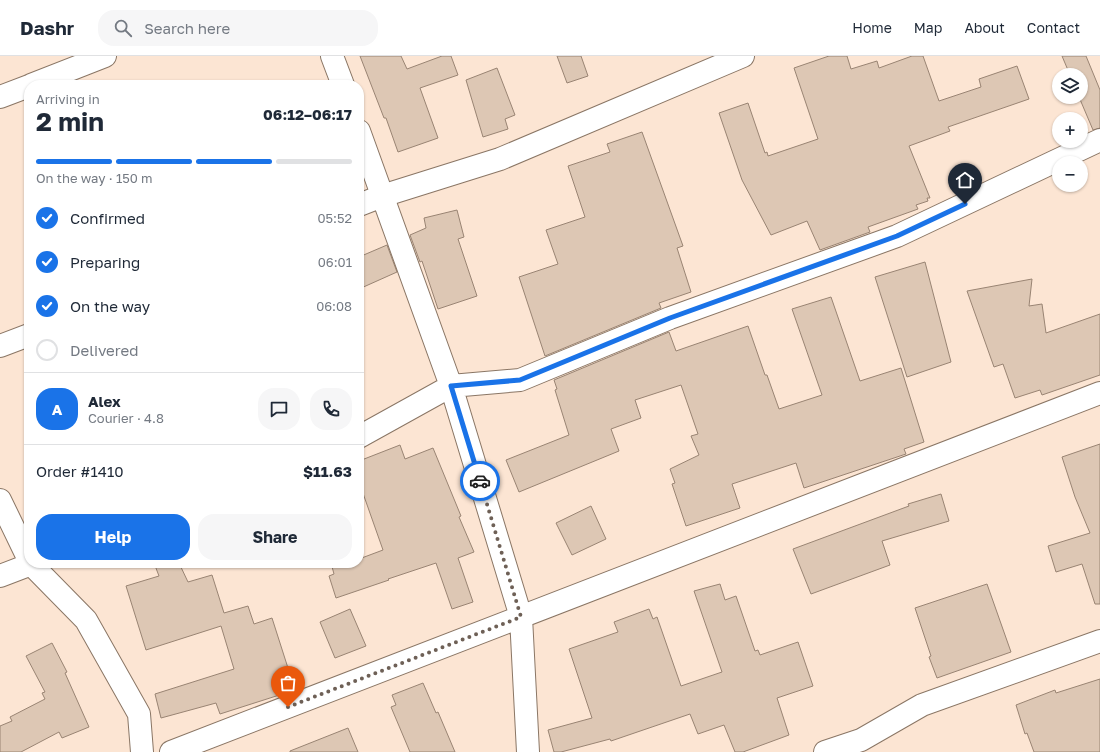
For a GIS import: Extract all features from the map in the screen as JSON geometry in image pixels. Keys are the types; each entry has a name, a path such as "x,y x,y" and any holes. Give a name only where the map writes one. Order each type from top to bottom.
{"street":[{"path":"43,80 105,56"},
{"path":"332,56 341,80"},
{"path":"364,203 500,159 743,56"},
{"path":"0,97 24,87"},
{"path":"364,434 451,386 520,380 670,318 897,236 1100,140"},
{"path":"364,145 451,386 521,617 528,752"},
{"path":"0,346 24,337"},
{"path":"171,752 1100,393"},
{"path":"0,500 24,549"},
{"path":"0,576 24,566"},
{"path":"36,568 86,620 139,714 142,752"},
{"path":"825,752 861,740 922,705 1100,641"}],"building":[{"path":"360,56 401,56 407,69 442,56 451,56 458,75 420,88 438,138 398,152 386,118 384,118"},
{"path":"557,56 581,56 588,76 567,83"},
{"path":"829,56 847,56 851,69 877,61 879,68 912,56 923,56 939,101 981,87 979,79 1017,66 1029,99 948,127 950,131 909,146 930,198 927,198 928,201 916,205 918,209 868,227 870,232 820,250 807,221 771,235 742,180 719,113 748,103 765,153 767,152 768,156 818,139 794,68"},
{"path":"1062,56 1086,56 1100,90 1100,128 1093,130 1088,118 1088,112 1085,112 1082,104 1088,104 1088,68 1067,68"},
{"path":"497,68 515,115 505,119 508,129 483,137 466,80"},
{"path":"642,132 683,246 677,248 691,292 659,303 661,308 545,356 519,277 558,264 546,230 585,217 568,166 610,152 607,144"},
{"path":"457,210 464,237 458,239 477,296 438,309 422,261 420,262 410,235 426,228 424,218"},
{"path":"387,245 397,272 364,287 364,255"},
{"path":"925,262 951,362 907,377 875,277"},
{"path":"1032,279 1029,306 1042,304 1046,333 1100,314 1100,375 1042,395 1040,390 1015,398 1003,364 994,367 967,291"},
{"path":"831,297 860,381 901,368 924,442 904,449 906,454 804,488 796,463 732,484 740,508 686,526 672,484 675,483 670,469 699,455 691,436 698,434 681,385 635,400 641,418 611,429 619,451 519,492 506,460 569,435 555,390 557,389 554,380 669,332 676,351 748,326 765,375 767,375 779,409 822,395 792,309"},
{"path":"1100,444 1100,604 1095,604 1082,564 1056,572 1048,546 1090,533 1075,497 1062,457"},
{"path":"400,445 405,459 433,448 474,552 458,558 473,602 452,609 436,563 336,598 329,576 334,574 332,568 364,568 364,557 383,550 364,496 364,459"},
{"path":"941,494 949,521 882,541 890,565 811,594 793,549 909,506 908,504"},
{"path":"591,506 606,539 572,555 556,523"},
{"path":"156,568 181,568 188,582 212,575 224,613 248,606 254,624 272,618 295,690 220,714 216,703 161,718 155,694 234,669 221,626 146,650 126,586 159,576"},
{"path":"720,584 725,600 736,596 755,651 758,650 760,655 798,642 813,686 777,698 789,735 743,752 735,752 724,725 698,734 690,714 611,741 610,739 561,752 554,752 548,730 592,718 569,649 618,632 614,622 649,609 653,619 657,617 681,686 722,672 694,591"},
{"path":"987,584 1011,652 937,678 929,657 931,656 915,608"},
{"path":"350,609 366,646 335,658 320,622"},
{"path":"52,643 67,672 65,673 89,727 62,738 59,732 21,752 0,752 0,726 12,721 10,717 45,699 42,693 45,692 26,656"},
{"path":"1100,679 1100,752 1034,752 1027,733 1025,734 1016,705 1055,690 1056,693"},
{"path":"423,683 436,713 438,712 455,752 410,752 391,707 396,705 392,695"},
{"path":"348,728 358,752 290,752 290,751"}],"way so far":[{"path":"288,707 521,617 480,481"}],"route":[{"path":"480,481 451,386 520,380 670,318 897,236 965,204"}]}
